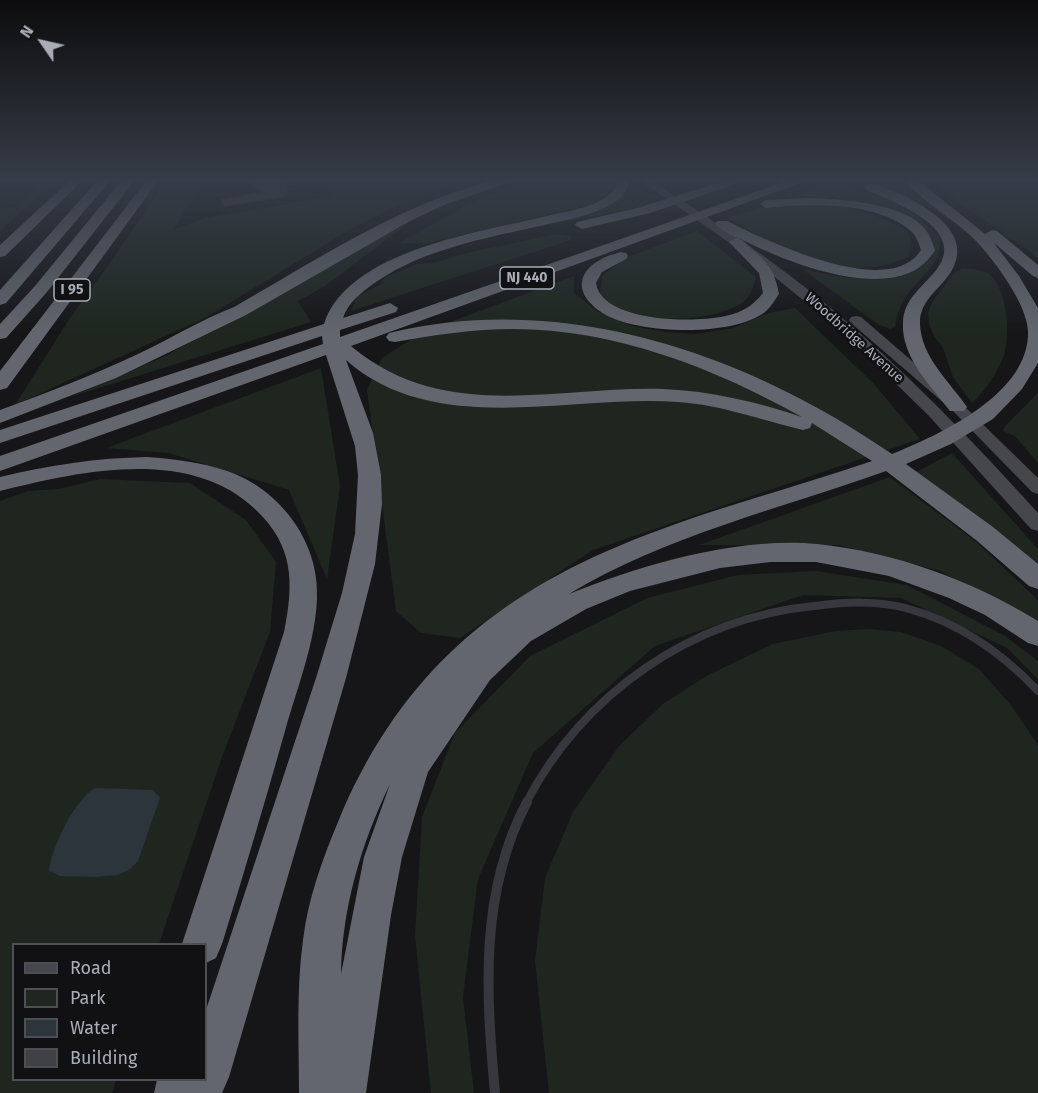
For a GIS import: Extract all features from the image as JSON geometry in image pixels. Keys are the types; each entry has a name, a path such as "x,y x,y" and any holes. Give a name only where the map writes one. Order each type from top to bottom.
{"highway":[{"path":"0,254 24,232"},
{"path":"0,285 56,232"},
{"path":"0,300 60,232"},
{"name":"I 95","path":"0,334 41,289 87,232"},
{"name":"I 95","path":"0,384 114,232"},
{"path":"225,316 234,308 359,232"},
{"path":"1,430 22,409 147,357 225,316 240,311 382,232"},
{"path":"319,338 345,301 361,285 402,262 451,243 495,232"},
{"path":"402,262 456,246 533,232"},
{"name":"NJ 440","path":"495,273 620,232"},
{"name":"NJ 440","path":"365,340 659,232"},
{"path":"677,232 622,255 599,268 591,275 588,282 589,291 594,299 622,315 663,326 711,325 751,313 764,305 770,296 771,286 768,275 736,242"},
{"path":"738,232 793,259 830,270 851,273 890,273 917,264 928,250 927,242 918,232"},
{"path":"946,232 951,242 953,255 946,268 921,294 914,308 911,322 919,355 957,407"},
{"path":"959,232 989,261 1012,296 1026,333 1025,356 1017,380"},
{"path":"322,1093 320,960 332,891 359,814 390,751 427,696 470,652 513,616 567,581 618,556 670,536 863,471 946,439 988,412 1006,396 1031,358 1036,336 1035,316 1014,277 974,232"},
{"path":"988,232 1010,247 1038,273"},
{"path":"207,1072 334,667 350,612 364,548 369,513 366,447 319,338 334,299 343,285 361,268"},
{"path":"0,464 319,338 362,317 406,302"},
{"path":"1,430 319,338 365,340 448,328 501,324 552,326 604,334 694,361 778,396 859,441 992,540 1038,579"},
{"path":"319,338 342,350 378,376 395,384 438,397 491,403 526,403 663,395 699,398 743,406 771,413 834,437 918,484"},
{"path":"0,484 79,467 110,464 173,466 204,472 235,483 256,495 289,530 299,554 304,583 300,626 238,837 203,943"},
{"path":"343,1093 371,915 383,857 413,765 479,670 521,633 576,602 623,584 720,559 782,553 816,553 855,559 926,577 995,608 1038,635"}],"main road":[{"name":"Woodbridge Avenue","path":"726,232 860,340 934,412 1038,525"},
{"name":"Woodbridge Avenue","path":"734,232 760,248 838,306 957,407 1038,488"}],"lane":[{"path":"495,1093 490,1035 488,966 494,899 509,841 532,792 562,747 584,720 620,687 653,662 690,640 709,632 772,612 808,606 884,604 915,611 970,634 998,652 1038,691"}],"green space":[{"path":"131,232 346,232 205,318 15,405 68,321"},
{"path":"391,232 396,232 325,286 298,301 311,322 70,397 165,356"},
{"path":"419,232 474,232 424,244 399,243"},
{"path":"698,232 756,277 747,299 716,314 680,318 644,316 615,306 600,294 602,276 625,258"},
{"path":"752,232 907,232 911,242 909,257 874,267 853,268 815,260 778,246"},
{"path":"924,232 934,232 940,238 938,255 930,269 905,299 899,310 895,326 891,329 879,325 802,269 853,278 894,275 909,271 922,266 931,258 933,247 928,234"},
{"path":"1002,232 1038,232 1038,259"},
{"path":"557,234 571,236 571,240 351,311 357,296 380,285 385,277 417,264 437,262 471,252"},
{"path":"962,268 986,272 995,281 1004,302 1007,327 1003,358 990,382 972,403 953,377 943,348 929,324 928,313 933,301 953,274"},
{"path":"574,276 574,293 597,311 632,326 666,332 696,334 733,328 769,313 795,308 874,384 920,439 593,550 460,638 421,633 396,611 367,390 382,358 423,332"},
{"path":"321,368 340,486 327,579 289,490 168,453 106,448"},
{"path":"1038,393 1038,463 1015,436 1003,431 1006,425"},
{"path":"952,453 1038,549 1038,567 916,472"},
{"path":"890,477 974,540 1038,600 1038,625 940,571 838,545 699,545"},
{"path":"100,479 190,483 246,520 276,562 270,632 222,757 159,943 12,943 12,1081 116,1081 112,1093 0,1093 0,501 28,491 59,489"},
{"path":"816,571 907,585 1005,636 1038,661 1038,679 1007,648 901,598 803,595 655,646 533,753 478,879 463,997 474,1093 431,1093 415,936 422,817 455,733 530,656 647,598 738,575"},
{"path":"869,629 901,632 941,646 979,669 1010,704 1038,745 1038,1093 549,1093 535,961 545,878 573,812 619,746 664,703 710,674 773,644 835,631"}],"water":[{"path":"95,788 153,790 160,798 138,861 130,869 118,875 60,876 49,871 54,850 65,825 80,802"}]}
